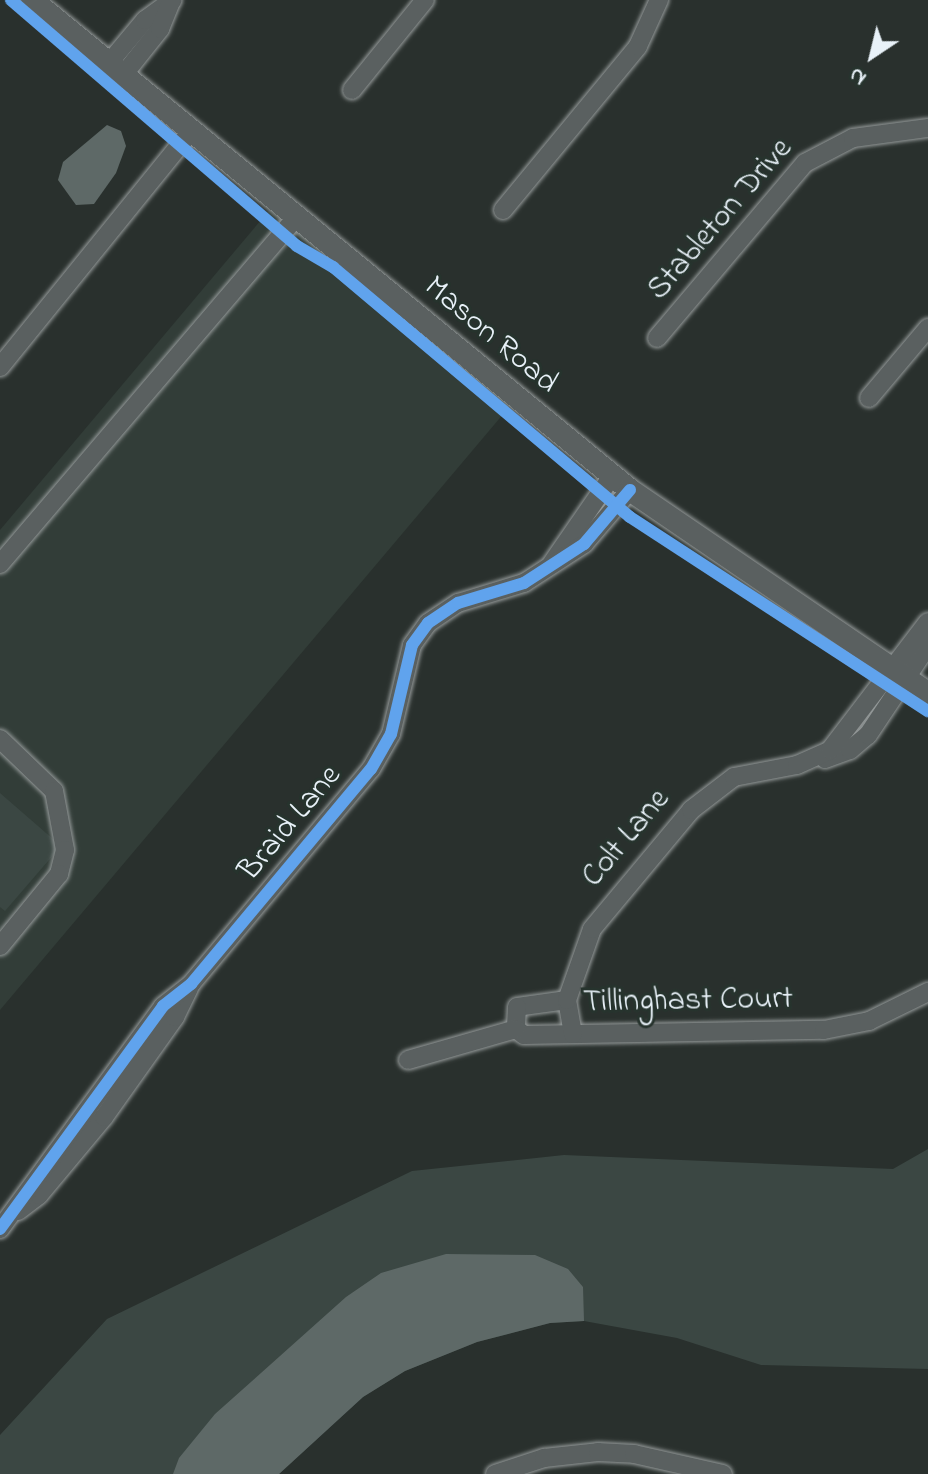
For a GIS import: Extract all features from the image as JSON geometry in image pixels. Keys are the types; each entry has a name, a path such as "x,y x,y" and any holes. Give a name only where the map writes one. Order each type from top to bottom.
{"main road":[{"name":"Mason Road","path":"32,0 621,483 928,693"}],"street":[{"path":"352,90 425,0"},
{"path":"503,210 638,46 659,0"},
{"path":"117,69 145,20 172,1"},
{"name":"Stableton Drive","path":"657,338 805,163 853,138 928,128"},
{"path":"0,367 192,130"},
{"path":"0,564 296,217"},
{"path":"869,398 928,328"},
{"name":"Braid Lane","path":"3,1225 39,1195 99,1112 175,1017 191,984 371,769 391,734 412,645 428,623 458,603 524,583 550,565 567,534 621,483"},
{"path":"899,674 928,622"},
{"path":"899,674 928,645"},
{"name":"Colt Lane","path":"573,1034 567,1000 592,929 697,803 734,777 814,759 843,738 899,674"},
{"path":"0,739 54,791 65,850 59,874 0,946"},
{"name":"Tillinghast Court","path":"567,1000 517,1007 516,1029 524,1035 842,1028 877,1018 928,992"},
{"path":"408,1060 516,1029"},
{"path":"495,1474 544,1458 598,1452 634,1454 723,1474"}],"shaded area":[{"path":"107,125 121,131 126,146 116,173 94,204 76,205 58,180 63,162"},
{"path":"277,201 516,399 0,1010 0,530"},
{"path":"0,793 61,846 5,911 0,907"},
{"path":"928,1149 928,1369 761,1365 677,1338 584,1321 550,1323 477,1342 405,1371 363,1397 279,1474 0,1474 0,1435 107,1319 412,1171 564,1155 893,1169"},
{"path":"446,1254 535,1255 568,1269 583,1287 584,1321 550,1323 477,1342 405,1371 363,1397 279,1474 173,1474 179,1458 215,1414 346,1297 381,1273"}],"cycle path":[{"path":"11,0 297,246 333,267 630,517 928,711"},
{"path":"0,1229 163,1006 191,984 371,769 391,734 412,645 428,623 458,603 524,583 584,544 630,490"}]}
